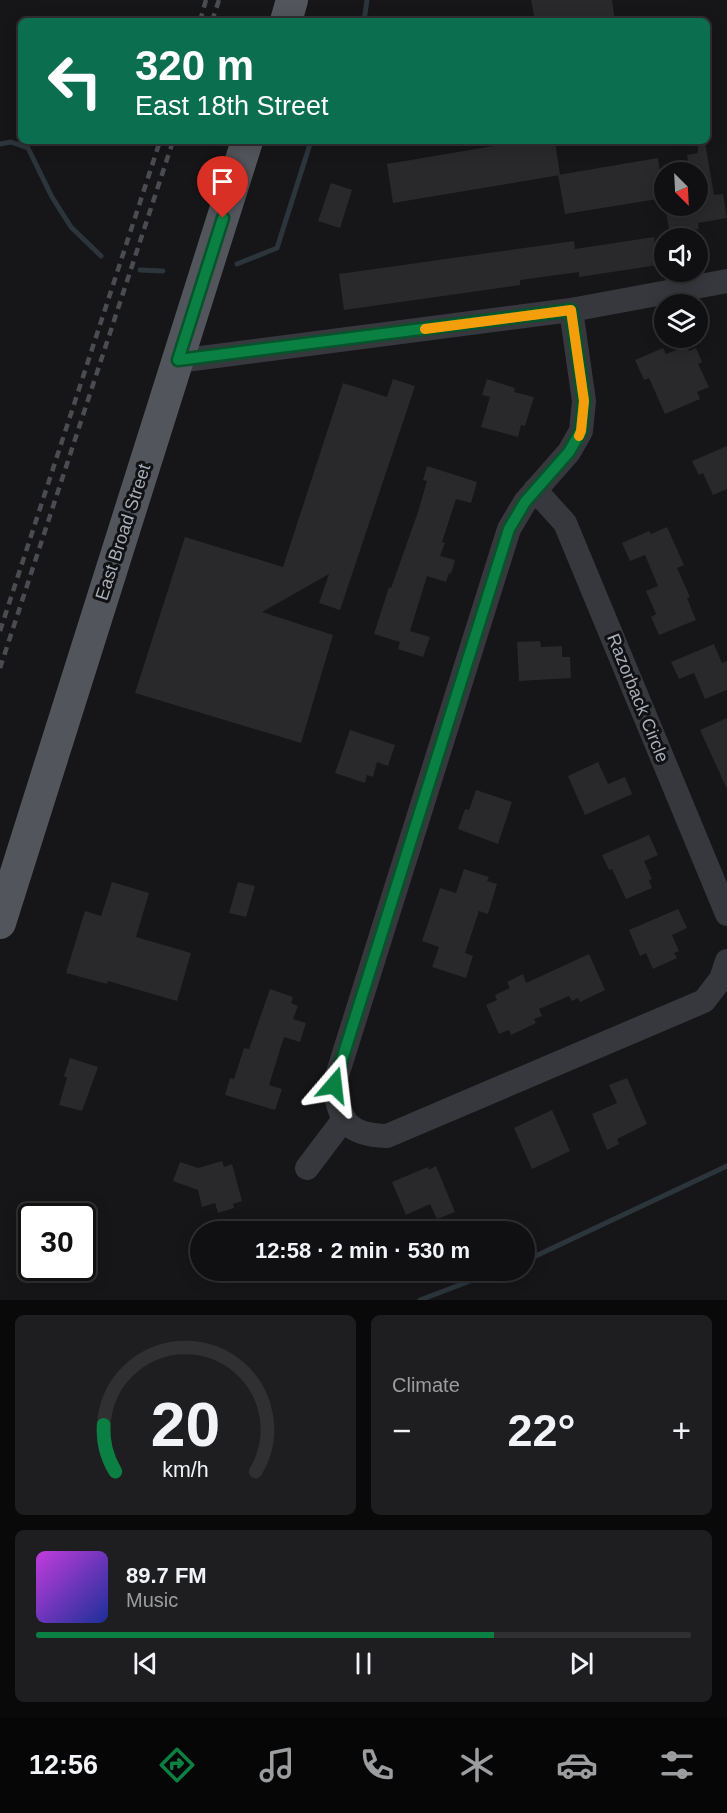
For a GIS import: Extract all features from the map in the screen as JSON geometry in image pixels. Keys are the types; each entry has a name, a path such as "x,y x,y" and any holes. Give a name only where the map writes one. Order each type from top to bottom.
{"main road":[{"path":"287,18 292,0"},
{"name":"East Broad Street","path":"0,923 247,144"}],"street":[{"path":"178,360 571,310 726,283"},
{"path":"571,310 584,401 581,431 569,452 525,502 509,529 334,1085 339,1110 350,1127 368,1135 387,1136 704,1001 721,979 727,961"},
{"name":"Razorback Circle","path":"535,490 565,523 727,914"},
{"path":"307,1168 344,1119"}],"building":[{"path":"531,0 612,0 615,18 534,18"},
{"path":"506,144 555,144 560,175 393,203 387,164"},
{"path":"698,144 705,144 714,195 723,194 727,218 698,223 699,228 669,228 667,216 708,216 708,162 688,162 687,155 698,153"},
{"path":"658,158 659,162 654,162 654,200 565,214 558,175"},
{"path":"331,183 352,190 340,228 318,221"},
{"path":"654,237 654,266 579,277 579,272 520,280 520,285 344,310 339,274 574,241 575,249"},
{"path":"663,348 666,354 682,348 688,348 689,351 696,348 702,362 698,364 709,387 697,392 700,399 665,414 649,378 644,380 635,360"},
{"path":"393,379 415,386 340,610 319,603 329,574 262,612 333,635 301,743 135,693 185,537 283,567 343,383 387,397"},
{"path":"487,379 515,388 514,392 534,397 525,426 521,425 518,437 481,427 490,397 482,395"},
{"path":"727,446 727,489 713,495 703,473 699,475 692,461"},
{"path":"427,466 477,482 471,503 456,499 442,542 445,543 440,556 455,560 451,574 449,573 446,582 427,576 410,631 430,637 423,657 398,649 400,642 374,634 389,587 391,588 418,512 427,481 423,480"},
{"path":"667,527 684,565 677,568 690,597 687,598 696,620 659,635 651,617 656,614 646,591 658,586 645,555 630,561 622,543 649,531 651,534"},
{"path":"540,641 541,647 562,646 562,657 570,657 571,678 519,681 517,642"},
{"path":"714,644 722,663 727,661 727,690 705,699 694,673 679,679 671,662"},
{"path":"727,718 727,789 700,730"},
{"path":"350,730 395,745 388,766 377,762 373,777 367,775 365,783 335,773"},
{"path":"598,762 608,784 625,777 632,794 585,815 568,776"},
{"path":"476,790 512,802 498,844 458,829 465,809 469,810"},
{"path":"649,835 658,855 644,861 652,879 649,880 652,888 626,899 612,869 609,870 602,855"},
{"path":"464,869 489,877 487,881 497,884 488,914 479,911 465,953 473,956 466,978 432,967 439,947 422,941 440,888 456,893"},
{"path":"112,882 149,893 136,937 191,953 177,1001 108,981 107,984 66,973 85,911 101,916"},
{"path":"238,882 255,886 246,917 229,913"},
{"path":"678,909 687,928 672,935 679,951 674,953 677,958 653,969 646,953 640,956 629,930"},
{"path":"589,954 605,990 580,1002 578,998 572,1001 569,996 539,1009 542,1016 534,1019 536,1023 511,1035 509,1030 499,1034 486,1005 497,1000 495,995 510,988 507,982 523,974 526,983"},
{"path":"270,989 293,997 291,1003 298,1006 293,1019 306,1023 300,1042 284,1037 269,1085 282,1089 275,1110 225,1095 230,1078 234,1079 244,1048 249,1049"},
{"path":"70,1058 98,1067 82,1111 59,1105"},
{"path":"627,1078 647,1124 617,1139 619,1144 607,1150 592,1114 617,1103 609,1085"},
{"path":"552,1110 570,1151 532,1169 514,1128"},
{"path":"222,1161 224,1167 232,1164 242,1201 233,1204 234,1208 218,1213 215,1203 202,1207 198,1190 173,1181 180,1162 198,1168"},
{"path":"436,1166 455,1212 437,1219 430,1204 406,1215 392,1182"}],"waterway":[{"path":"364,18 367,0"},
{"path":"0,144 11,142 28,148 52,197 71,227 101,256"},
{"path":"237,264 277,248 310,144"},
{"path":"140,270 163,271"},
{"path":"535,1256 727,1166"},
{"path":"420,1300 470,1281"}],"railway":[{"path":"201,18 206,0"},
{"path":"213,18 219,0"},
{"path":"0,631 159,144"},
{"path":"0,668 172,144"}],"slow traffic":[{"path":"425,329 571,310 584,401 579,436"}],"route":[{"path":"223,218 178,360 571,310 584,401 581,431 569,452 525,502 509,529 334,1085"}]}
